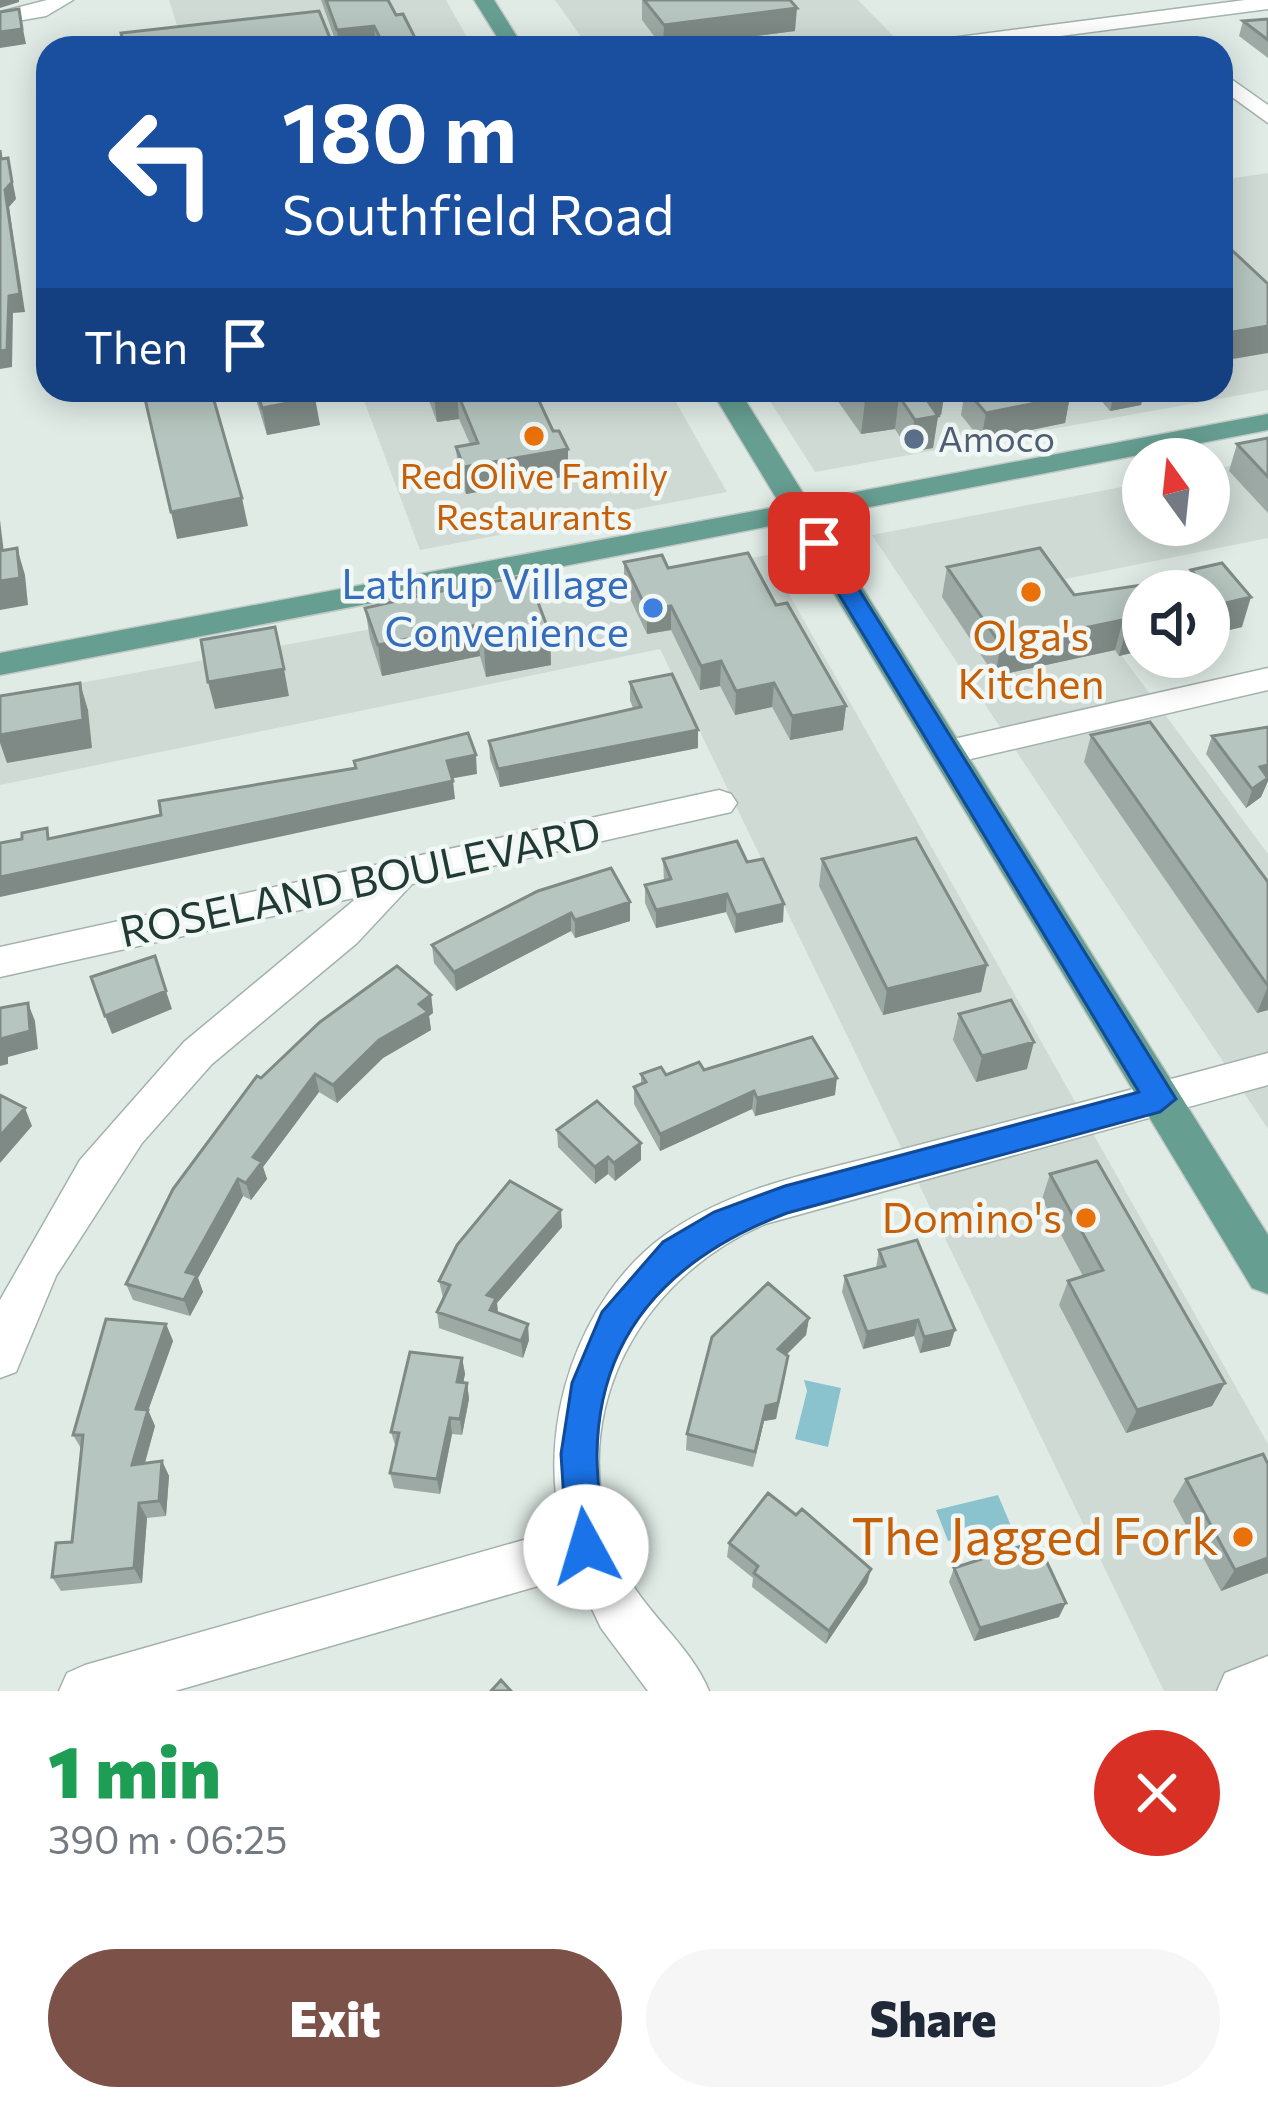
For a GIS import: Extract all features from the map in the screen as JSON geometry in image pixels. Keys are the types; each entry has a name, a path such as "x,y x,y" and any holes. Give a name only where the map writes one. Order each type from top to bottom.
{"main road":[{"path":"484,0 506,36"},
{"path":"732,402 1268,1274"},
{"path":"0,664 1268,422"}],"street":[{"path":"0,17 39,12 63,0"},
{"path":"1126,0 1170,36"},
{"path":"1015,36 1268,3"},
{"path":"1233,88 1268,116"},
{"path":"949,752 1268,679"},
{"name":"ROSELAND BOULEVARD","path":"0,962 719,802"},
{"path":"0,1357 42,1263 115,1147 232,1022 344,934 401,873"},
{"path":"682,1691 629,1630 586,1547 579,1454 589,1383 614,1323 675,1252 725,1222 785,1200 1268,1069"},
{"path":"85,1691 586,1547"},
{"path":"1243,1691 1268,1682"}],"shaded area":[{"path":"169,0 446,0 466,36 180,36"},
{"path":"555,0 858,0 893,36 580,36"},
{"path":"1268,173 1268,390 1233,396 1233,178"},
{"path":"364,402 676,402 727,492 420,550"},
{"path":"771,402 1202,402 815,472"},
{"path":"1268,458 1268,538 1230,546 1230,466"},
{"path":"1122,487 1122,546 1228,546 1065,579 1122,656 1122,678 1138,678 1268,854 1268,1129 872,535"},
{"path":"767,555 1268,1444 1268,1691 1164,1691 660,649 0,785 0,698"}],"water":[{"path":"804,1380 841,1388 828,1447 795,1439 807,1391"},
{"path":"998,1495 1011,1526 948,1541 936,1510"}],"building":[{"path":"326,0 388,0 396,15 403,14 414,36 379,36 374,26 337,30"},
{"path":"644,0 790,0 797,8 664,25"},
{"path":"19,9 22,29 0,32 0,12"},
{"path":"319,11 329,36 122,36"},
{"path":"1268,19 1268,40 1243,21"},
{"path":"0,150 1,159 8,158 12,182 5,190 20,294 9,296 7,350 0,351"},
{"path":"1233,251 1268,284 1268,326 1233,332"},
{"path":"146,402 214,402 242,498 171,512"},
{"path":"260,402 294,402 262,408"},
{"path":"461,402 540,402 568,449 464,467 456,447 478,443"},
{"path":"903,402 928,402 938,416 915,420"},
{"path":"976,402 1040,402 986,413"},
{"path":"1268,438 1268,477 1237,444"},
{"path":"17,548 20,578 0,581 0,551"},
{"path":"1040,548 1074,595 1122,588 1122,620 1001,645 947,567"},
{"path":"748,553 776,605 787,603 846,706 792,716 774,683 736,691 721,661 701,666 671,606 647,610 624,562 662,555 668,568"},
{"path":"1222,563 1228,570 1191,570"},
{"path":"1230,572 1251,597 1230,602"},
{"path":"528,576 550,634 484,646 477,625 378,645 365,608 464,586"},
{"path":"275,627 284,669 208,682 201,640"},
{"path":"672,674 698,730 498,769 489,741 641,707 630,682"},
{"path":"80,683 83,720 0,735 0,696"},
{"path":"1150,722 1268,882 1268,986 1091,735"},
{"path":"1268,727 1268,765 1260,767 1268,778 1252,789 1212,736"},
{"path":"468,733 476,755 447,761 453,781 0,877 0,843 22,839 22,833 47,828 48,839 161,815 159,801 356,768 354,761"},
{"path":"916,838 987,965 887,989 822,859"},
{"path":"737,841 747,862 763,859 784,904 736,915 727,894 656,910 645,885 671,879 663,859"},
{"path":"611,868 630,902 575,920 571,913 454,972 432,945 538,891"},
{"path":"155,956 166,991 105,1016 91,977"},
{"path":"397,966 431,995 419,1004 428,1012 379,1040 333,1085 315,1074 253,1157 262,1162 246,1183 238,1179 186,1272 197,1275 184,1300 126,1284 173,1189 257,1076 261,1078 320,1022"},
{"path":"1011,1000 1034,1042 982,1056 959,1014"},
{"path":"28,1003 30,1031 0,1039 0,1008"},
{"path":"812,1037 837,1078 757,1098 754,1091 660,1134 634,1087 646,1082 641,1074 661,1067 666,1075 699,1062 704,1070"},
{"path":"0,1095 25,1108 0,1136"},
{"path":"597,1101 641,1143 614,1163 608,1157 595,1167 557,1130"},
{"path":"1097,1161 1225,1383 1137,1410 1068,1281 1103,1270 1050,1174"},
{"path":"510,1181 561,1210 487,1295 496,1298 490,1310 528,1324 521,1341 437,1312 450,1285 439,1281 457,1245"},
{"path":"917,1240 955,1330 924,1337 918,1320 867,1332 845,1276 885,1266 879,1250"},
{"path":"768,1283 809,1318 778,1349 788,1356 778,1403 766,1406 755,1452 687,1434 712,1337"},
{"path":"106,1319 166,1324 136,1409 148,1410 132,1465 162,1461 159,1501 139,1503 134,1568 52,1577 56,1543 72,1542 83,1435 73,1435"},
{"path":"410,1352 462,1358 457,1382 467,1383 460,1419 450,1418 437,1479 390,1473 399,1433 391,1432"},
{"path":"1263,1454 1268,1464 1268,1558 1235,1570 1186,1479"},
{"path":"768,1493 796,1515 802,1509 871,1569 829,1631 754,1573 758,1566 729,1543"},
{"path":"1037,1541 1066,1603 980,1628 954,1568"},
{"path":"501,1680 511,1691 491,1691"}],"place":[{"name":"Red Olive Family Restaurants","path":"534,436"},
{"name":"Amoco","path":"914,439"},
{"name":"Olga's Kitchen","path":"1031,592"},
{"name":"Lathrup Village Convenience","path":"653,608"},
{"name":"Domino's","path":"1086,1218"},
{"name":"The Jagged Fork","path":"1243,1537"}],"route":[{"path":"586,1547 579,1454 589,1383 614,1323 633,1295 675,1252 725,1222 785,1200 1160,1099 819,543"}]}
